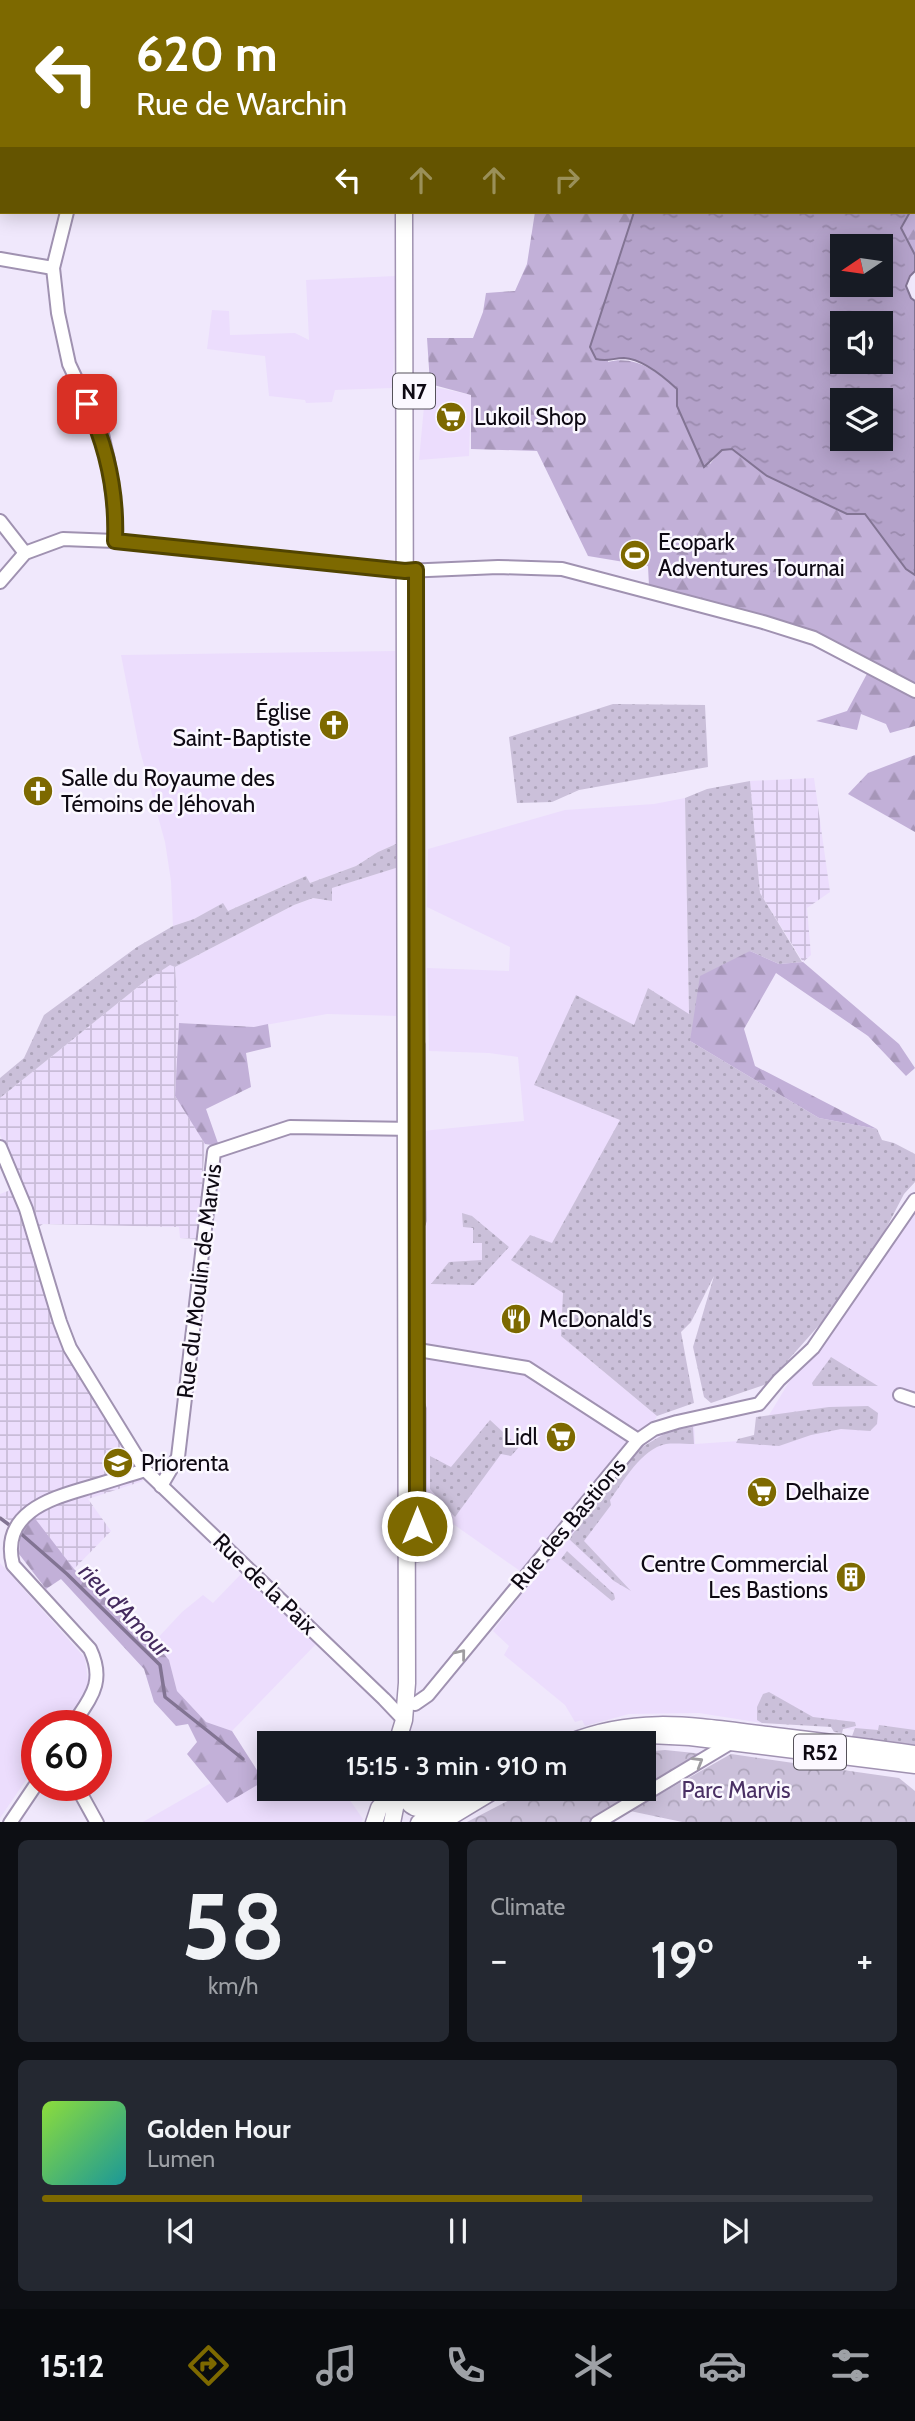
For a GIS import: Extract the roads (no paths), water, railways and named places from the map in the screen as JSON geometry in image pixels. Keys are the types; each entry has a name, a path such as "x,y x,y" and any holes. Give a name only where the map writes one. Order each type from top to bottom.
{"main road":[{"name":"N7","path":"404,214 410,570"},
{"name":"N7","path":"410,1731 415,1704 410,570 414,214"},
{"name":"N7","path":"401,1731 407,1688 412,1348"},
{"name":"R52","path":"607,1731 648,1724 736,1730 913,1764"},
{"name":"R52","path":"656,1736 913,1764"},
{"path":"373,1822 383,1801"},
{"path":"384,1822 386,1801"},
{"path":"392,1822 396,1801"},
{"path":"405,1801 418,1809 441,1815"},
{"path":"441,1815 458,1801"},
{"path":"419,1822 471,1801"}],"street":[{"path":"66,214 53,268 58,313 67,359 102,434 116,524 115,541"},
{"path":"0,259 53,268"},
{"path":"0,521 25,553"},
{"path":"0,582 25,553 63,539 115,541 410,570 498,567 562,569 751,618 814,638 915,691"},
{"name":"Rue du Moulin de Marvis","path":"161,1486 178,1457 214,1152 290,1127 411,1129"},
{"name":"Rue de la Paix","path":"0,1147 26,1209 70,1348 145,1470 404,1720"},
{"name":"Rue des Bastions","path":"415,1704 428,1695 638,1440 654,1429 759,1405 779,1380 813,1348 915,1200"},
{"path":"412,1348 527,1368 638,1440"},
{"path":"900,1395 915,1400"},
{"path":"82,1710 94,1692 98,1677 96,1661 90,1649 13,1565 7,1547 11,1527 30,1507 45,1499 145,1470"},
{"path":"384,1699 398,1695 407,1688"},
{"path":"597,1822 732,1742"},
{"path":"10,1822 25,1801"},
{"path":"85,1801 97,1822"}],"water":[{"path":"633,214 909,214 901,228 915,255 915,271 906,286 915,301 915,575 906,569 865,514 847,514 767,476 732,449 722,450 704,467 677,406 677,389 638,361 624,358 596,359 590,347"}],"waterway":[{"name":"rieu d'Amour","path":"0,1518 12,1527"},
{"name":"rieu d'Amour","path":"19,1532 67,1574 160,1665 165,1697 243,1759"}],"place":[{"name":"Lukoil Shop","path":"451,417"},
{"name":"Ecopark Adventures Tournai","path":"635,555"},
{"name":"Église Saint-Baptiste","path":"334,725"},
{"name":"Salle du Royaume des Témoins de Jéhovah","path":"38,791"},
{"name":"McDonald's","path":"516,1319"},
{"name":"Lidl","path":"561,1437"},
{"name":"Priorenta","path":"118,1463"},
{"name":"Delhaize","path":"762,1492"},
{"name":"Centre Commercial Les Bastions","path":"851,1577"}],"park label":[{"name":"Parc Marvis","path":"736,1790"}]}
